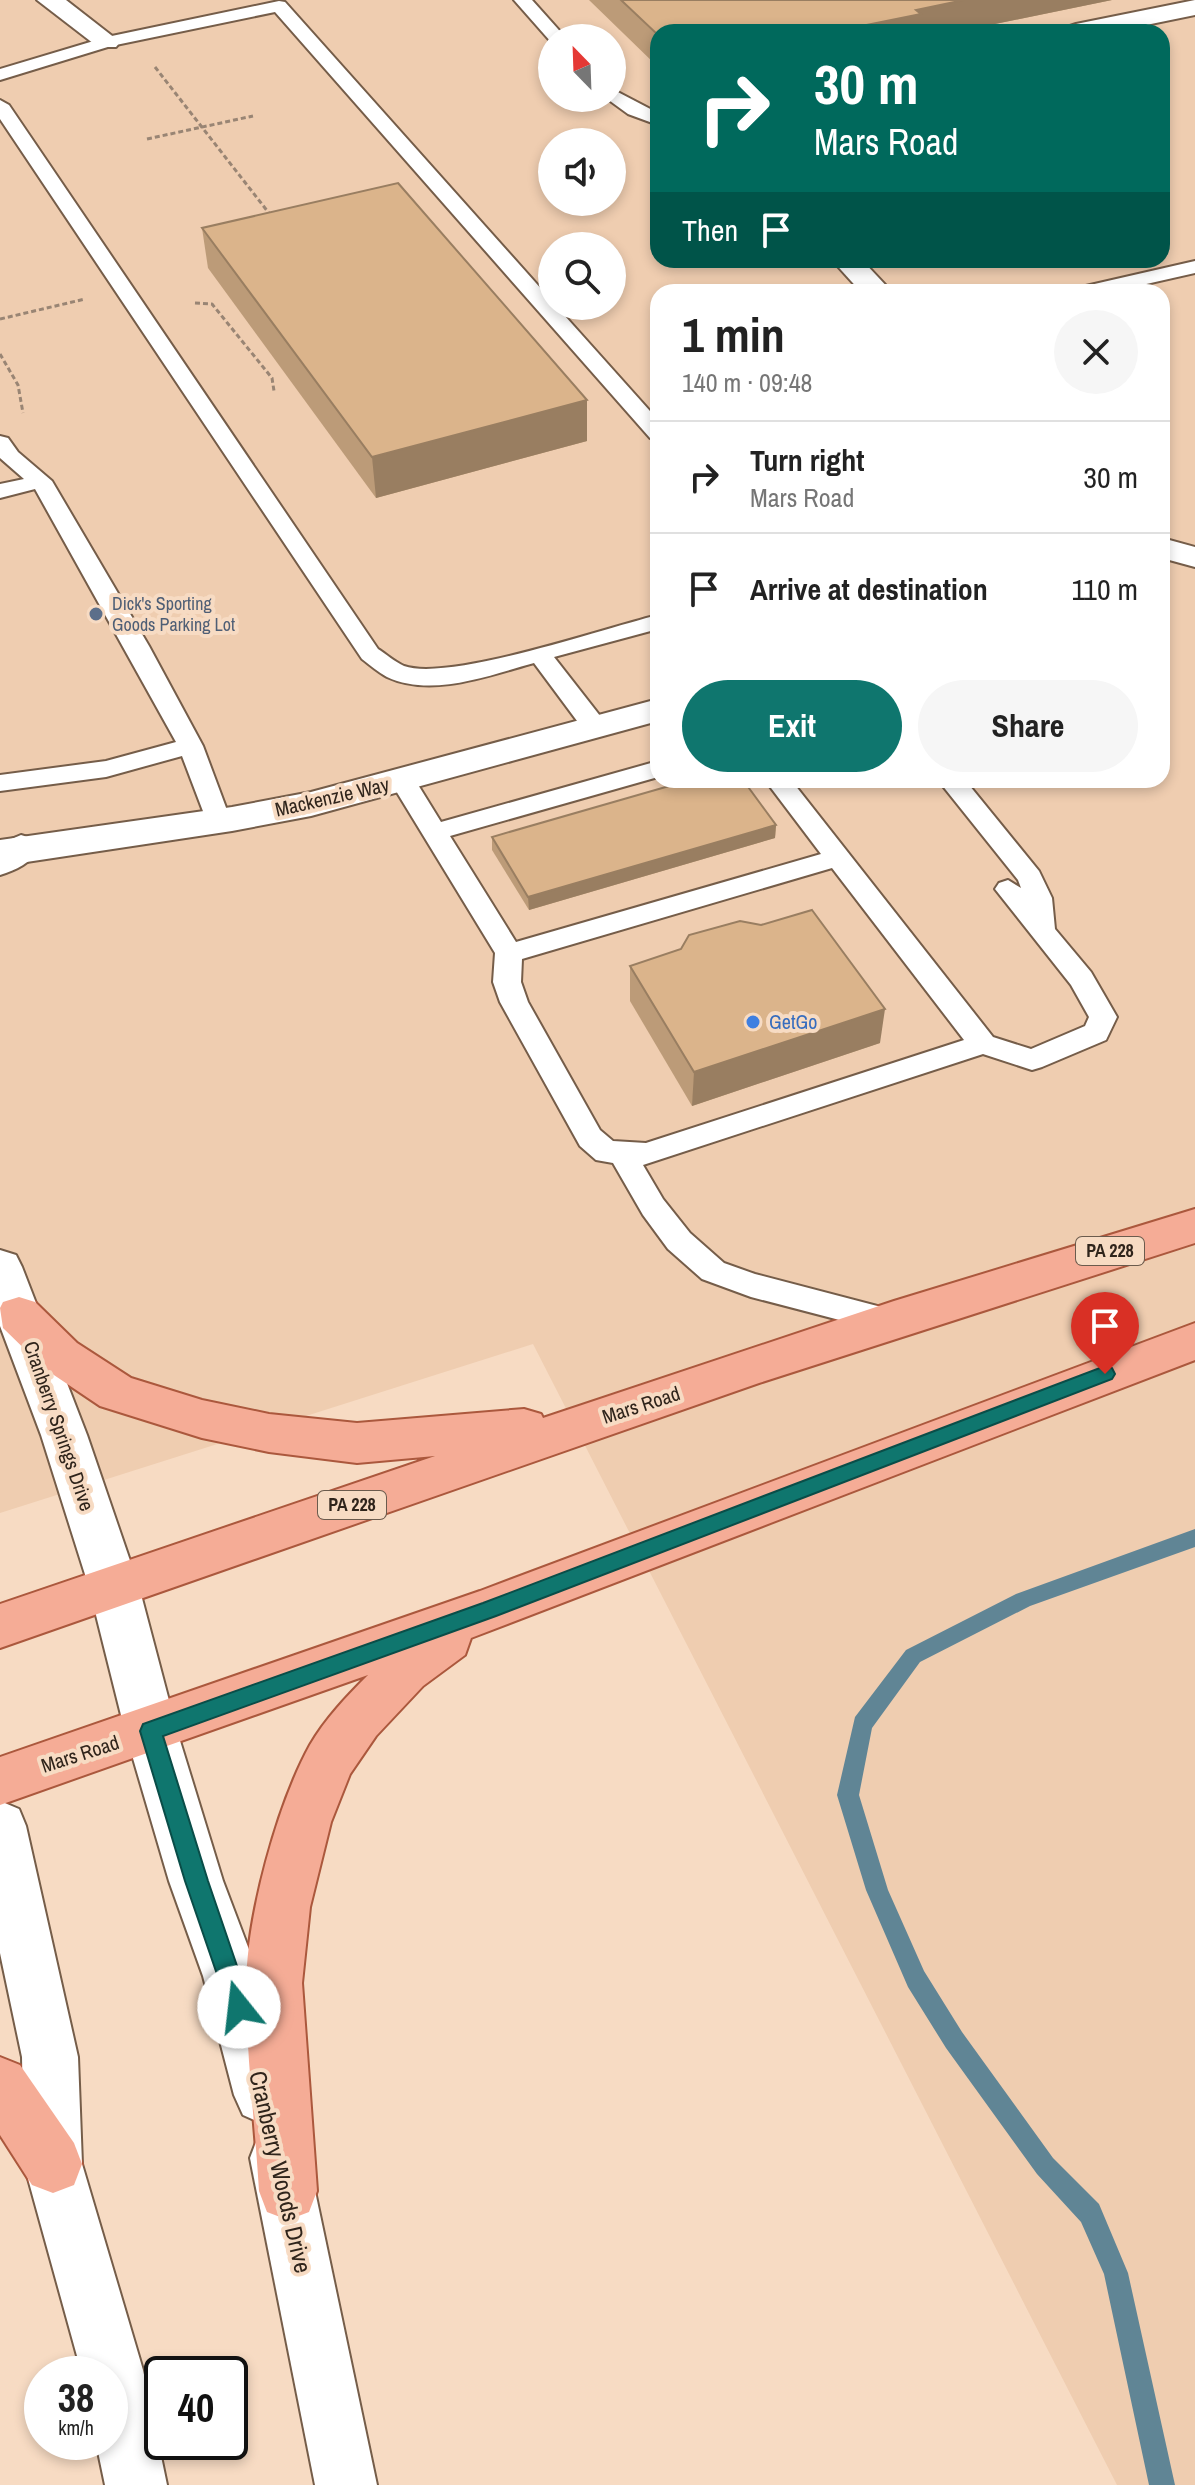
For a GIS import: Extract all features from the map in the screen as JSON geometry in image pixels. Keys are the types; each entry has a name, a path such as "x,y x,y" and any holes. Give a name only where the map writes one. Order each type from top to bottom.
{"main road":[{"name":"Mars Road","path":"0,1626 590,1421 1025,1276 1195,1226"},
{"path":"19,1315 61,1356 116,1393 202,1419 269,1433 357,1443 590,1421"},
{"name":"Mars Road","path":"0,1781 151,1731 488,1610 1184,1347"},
{"path":"288,2191 274,1983 283,1907 305,1822 329,1761 358,1720 405,1670 488,1610"},
{"path":"0,2085 53,2164"}],"street":[{"path":"50,0 107,42"},
{"path":"1114,24 1195,7"},
{"path":"854,268 869,284"},
{"name":"Mackenzie Way","path":"7,854 311,804 650,712"},
{"name":"Cranberry Springs Drive","path":"0,1267 64,1435 114,1587"},
{"name":"Cranberry Woods Drive","path":"114,1587 151,1731 196,1881 231,1976 288,2191 346,2485"},
{"path":"0,1826 50,2057 53,2164 112,2370 136,2485"}],"lane":[{"path":"523,0 544,24"},
{"path":"0,75 107,42 279,6 650,424"},
{"path":"626,104 650,117"},
{"path":"0,105 370,654 397,672 433,678 469,673 650,624"},
{"path":"1120,284 1195,267"},
{"path":"0,443 10,457 41,481 191,746 218,821"},
{"path":"0,491 41,481"},
{"path":"539,654 595,727"},
{"path":"0,783 106,769 191,746"},
{"path":"435,832 650,771"},
{"path":"403,781 509,953 507,982 514,1002 590,1138 606,1152 646,1154 983,1044"},
{"path":"784,788 983,1044 1032,1060 1096,1033 1103,1017 1098,1003 1008,889"},
{"path":"958,788 1030,877 1039,898 1043,932"},
{"path":"509,953 840,857"},
{"path":"622,1154 653,1207 679,1241 713,1271 751,1285 893,1322"}],"path":[{"path":"147,57 279,227"},
{"path":"147,139 253,116"},
{"path":"0,319 75,302 92,293"},
{"path":"195,303 212,304 272,378 274,391"},
{"path":"0,354 18,385 25,424"}],"shaded area":[{"path":"0,0 1195,0 1195,2485 1117,2485 533,1344 0,1513"}],"building":[{"path":"621,0 964,0 916,10 921,14 871,24 650,24 650,27"},
{"path":"398,183 587,400 372,457 202,228"},
{"path":"662,788 749,788 776,825 528,897 492,837"},
{"name":"GetGo","path":"812,910 885,1009 694,1072 630,966 681,949 689,935 740,921 761,925"}],"waterway":[{"path":"1162,2485 1116,2273 1090,2213 1045,2166 954,2040 916,1979 877,1890 848,1795 862,1724 913,1656 1023,1600 1195,1538"}],"place":[{"name":"Dick's Sporting Goods Parking Lot","path":"96,614"},
{"name":"GetGo","path":"753,1022"}],"route":[{"path":"239,2007 231,1976 196,1881 151,1731 488,1610 1105,1374"}]}
